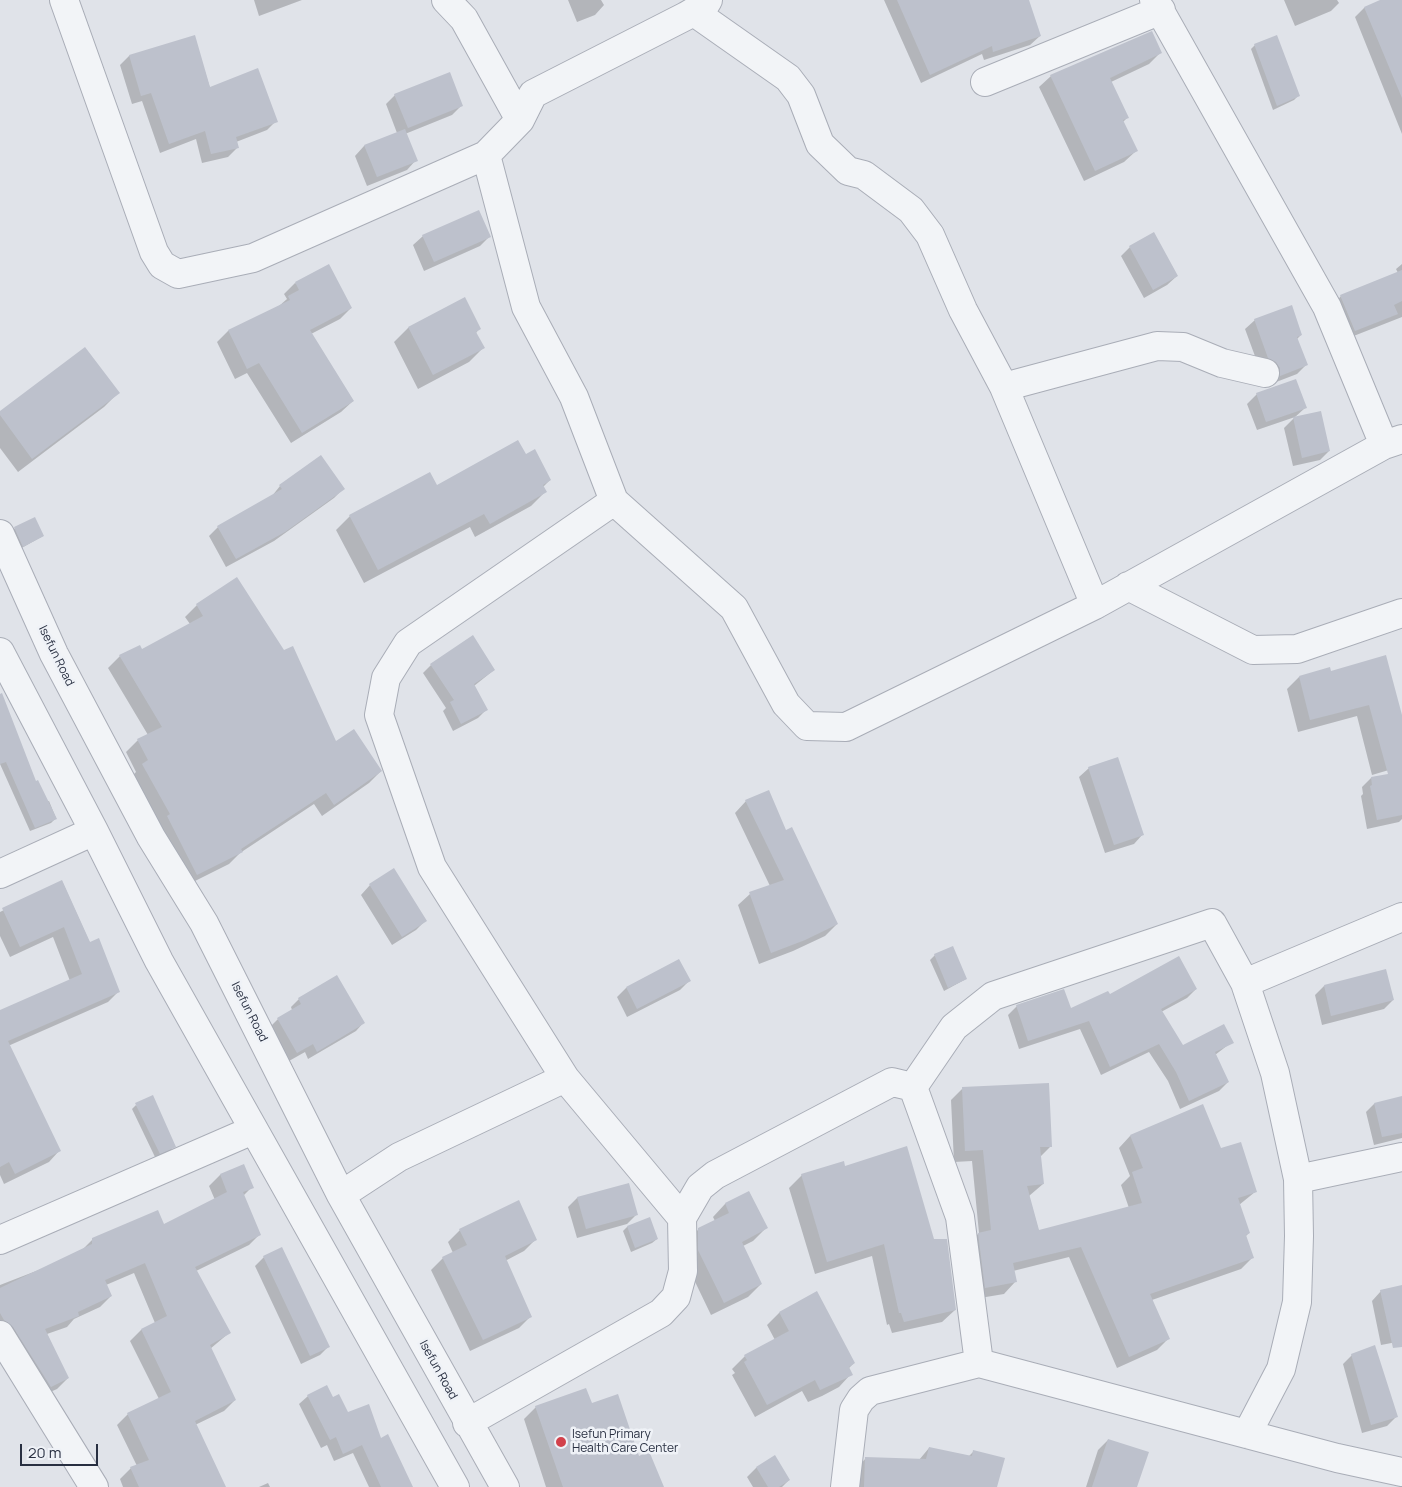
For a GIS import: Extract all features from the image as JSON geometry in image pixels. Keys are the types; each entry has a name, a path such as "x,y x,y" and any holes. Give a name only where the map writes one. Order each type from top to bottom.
{"street":[{"path":"64,0 154,252 162,265 178,274 253,258 486,155 520,120 533,94 701,6 788,78 801,95 820,144 848,171 864,175 911,210 930,235 964,310 1004,387 1095,605"},
{"path":"446,0 464,19 520,120"},
{"path":"486,155 526,307 574,397 614,501 734,608 786,704 807,726 846,727 1095,605 1393,442 1328,307 1158,5 986,82"},
{"path":"1004,387 1157,346 1183,347 1222,363 1264,374"},
{"path":"614,501 408,643 386,678 379,715 432,867 565,1078 682,1218"},
{"name":"Isefun Road","path":"0,534 54,654 151,837 204,923 341,1195 505,1487"},
{"path":"1128,586 1253,650 1297,649 1402,613"},
{"path":"0,652 160,961 253,1130 455,1487"},
{"path":"0,874 94,831"},
{"path":"1245,983 1402,917"},
{"path":"913,1087 954,1027 993,996 1212,923 1245,983 1274,1073 1298,1179 1297,1302 1281,1369 1247,1434"},
{"path":"341,1195 399,1157 565,1078"},
{"path":"467,1422 661,1313 676,1297 683,1271 682,1218 700,1187 715,1175 892,1082 913,1087"},
{"path":"913,1087 960,1217 979,1363"},
{"path":"0,1240 253,1130"},
{"path":"1298,1179 1402,1158"},
{"path":"0,1335 94,1487"},
{"path":"845,1487 854,1410 870,1391 979,1363 1337,1458 1402,1472"}],"building":[{"path":"897,0 1029,0 1041,36 993,52 992,46 930,75"},
{"path":"1380,0 1402,0 1402,98 1364,7"},
{"path":"1152,31 1162,53 1110,78 1129,118 1123,120 1138,151 1095,171 1050,75"},
{"path":"195,35 210,87 258,68 278,122 236,137 239,148 211,154 205,131 169,144 151,93 141,96 129,55"},
{"path":"1277,35 1300,96 1277,106 1254,44"},
{"path":"450,72 463,106 408,128 394,94"},
{"path":"405,129 418,161 377,177 364,145"},
{"path":"479,210 491,237 434,262 422,235"},
{"path":"1154,232 1178,276 1153,290 1129,246"},
{"path":"329,264 352,308 310,330 354,401 302,433 259,363 247,369 228,330 290,300 288,296 299,290 295,282"},
{"path":"1402,270 1402,301 1394,305 1398,314 1355,331 1340,295"},
{"path":"465,297 481,329 476,332 485,348 433,375 408,327"},
{"path":"1292,305 1302,335 1297,337 1308,365 1280,376 1280,368 1276,362 1268,358 1254,319"},
{"path":"85,347 120,393 32,459 0,415 0,411"},
{"path":"1296,379 1307,408 1266,422 1256,393"},
{"path":"1321,411 1330,451 1302,458 1293,417"},
{"path":"518,440 526,454 535,449 551,480 543,485 547,492 490,524 484,514 378,570 349,515 430,472 437,485"},
{"path":"321,455 345,489 285,532 236,559 217,526 282,489 279,485"},
{"path":"35,517 44,536 23,547 14,527"},
{"path":"237,577 284,650 293,646 336,741 354,729 382,771 334,805 326,793 241,849 243,852 197,875 167,816 170,814 142,764 148,760 137,739 162,727 119,655 140,645 142,649 203,616 196,604"},
{"path":"473,635 495,670 474,684 488,710 461,724 450,702 454,700 430,664"},
{"path":"1386,655 1402,715 1402,815 1377,820 1370,786 1372,785 1371,777 1388,774 1369,705 1310,720 1299,676 1330,667 1331,671"},
{"path":"2,693 36,781 38,780 57,819 35,828 6,762 0,764 0,694"},
{"path":"1118,757 1144,835 1114,845 1088,767"},
{"path":"769,790 786,830 792,827 838,924 805,940 771,953 749,892 784,880 745,800"},
{"path":"394,868 427,921 402,937 369,884"},
{"path":"62,880 90,942 99,938 120,992 8,1041 61,1151 15,1174 9,1162 0,1167 0,1010 82,974 64,927 20,947 2,908"},
{"path":"953,946 967,979 948,988 934,954"},
{"path":"1179,956 1197,989 1161,1009 1183,1045 1224,1024 1234,1043 1215,1052 1229,1082 1189,1101 1176,1072 1159,1044 1110,1067 1089,1021 1028,1041 1016,1005 1064,989 1071,1008 1108,991 1110,994"},
{"path":"679,959 691,981 637,1009 626,987"},
{"path":"1386,969 1394,1000 1331,1016 1324,985"},
{"path":"337,975 365,1023 317,1052 313,1044 297,1053 277,1018 301,1004 298,998"},
{"path":"1049,1083 1052,1147 1040,1147 1044,1184 1027,1186 1039,1230 1142,1203 1132,1172 1143,1168 1130,1135 1203,1104 1221,1148 1241,1142 1257,1192 1238,1198 1250,1233 1246,1235 1254,1258 1150,1294 1170,1339 1129,1357 1081,1247 1013,1263 1017,1282 985,1288 978,1233 991,1230 983,1150 965,1151 962,1087"},
{"path":"153,1095 176,1147 160,1154 135,1103"},
{"path":"1402,1096 1402,1133 1382,1137 1374,1103"},
{"path":"907,1146 934,1239 947,1239 956,1310 904,1322 901,1313 899,1313 884,1244 827,1262 801,1174 844,1161 845,1166"},
{"path":"244,1164 254,1188 243,1192 261,1235 195,1267 231,1333 210,1345 236,1400 195,1421 226,1487 139,1487 130,1467 149,1460 127,1413 171,1392 141,1329 167,1316 145,1263 105,1280 112,1296 78,1312 79,1316 45,1329 69,1378 51,1387 13,1327 4,1320 0,1313 0,1288 92,1244 92,1238 158,1210 164,1224 227,1192 220,1174"},
{"path":"629,1183 638,1215 586,1229 577,1197"},
{"path":"749,1191 768,1228 742,1242 762,1284 724,1303 698,1250 698,1228 729,1213 725,1203"},
{"path":"519,1200 537,1240 505,1256 532,1317 483,1340 442,1257 467,1245 459,1229"},
{"path":"650,1217 658,1239 635,1248 627,1226"},
{"path":"282,1247 330,1347 310,1356 263,1256"},
{"path":"1402,1285 1402,1347 1393,1348 1380,1290"},
{"path":"817,1291 855,1363 849,1367 853,1375 820,1390 815,1380 767,1405 744,1362 747,1360 744,1355 789,1331 779,1312"},
{"path":"1375,1345 1398,1417 1371,1425 1351,1354"},
{"path":"327,1385 333,1397 339,1394 348,1412 369,1404 381,1438 388,1434 413,1487 381,1487 362,1445 343,1454 336,1437 330,1440 307,1395"},
{"path":"586,1388 592,1403 618,1394 639,1456 649,1451 664,1487 563,1487 535,1406"},
{"path":"1108,1439 1149,1452 1137,1487 1092,1487"},
{"path":"929,1447 972,1456 973,1450 1005,1458 997,1487 864,1487 865,1457 926,1459"},
{"path":"775,1455 790,1480 779,1487 768,1487 756,1467"}],"place":[{"name":"Isefun Primary Health Care Center","path":"561,1442"}]}
